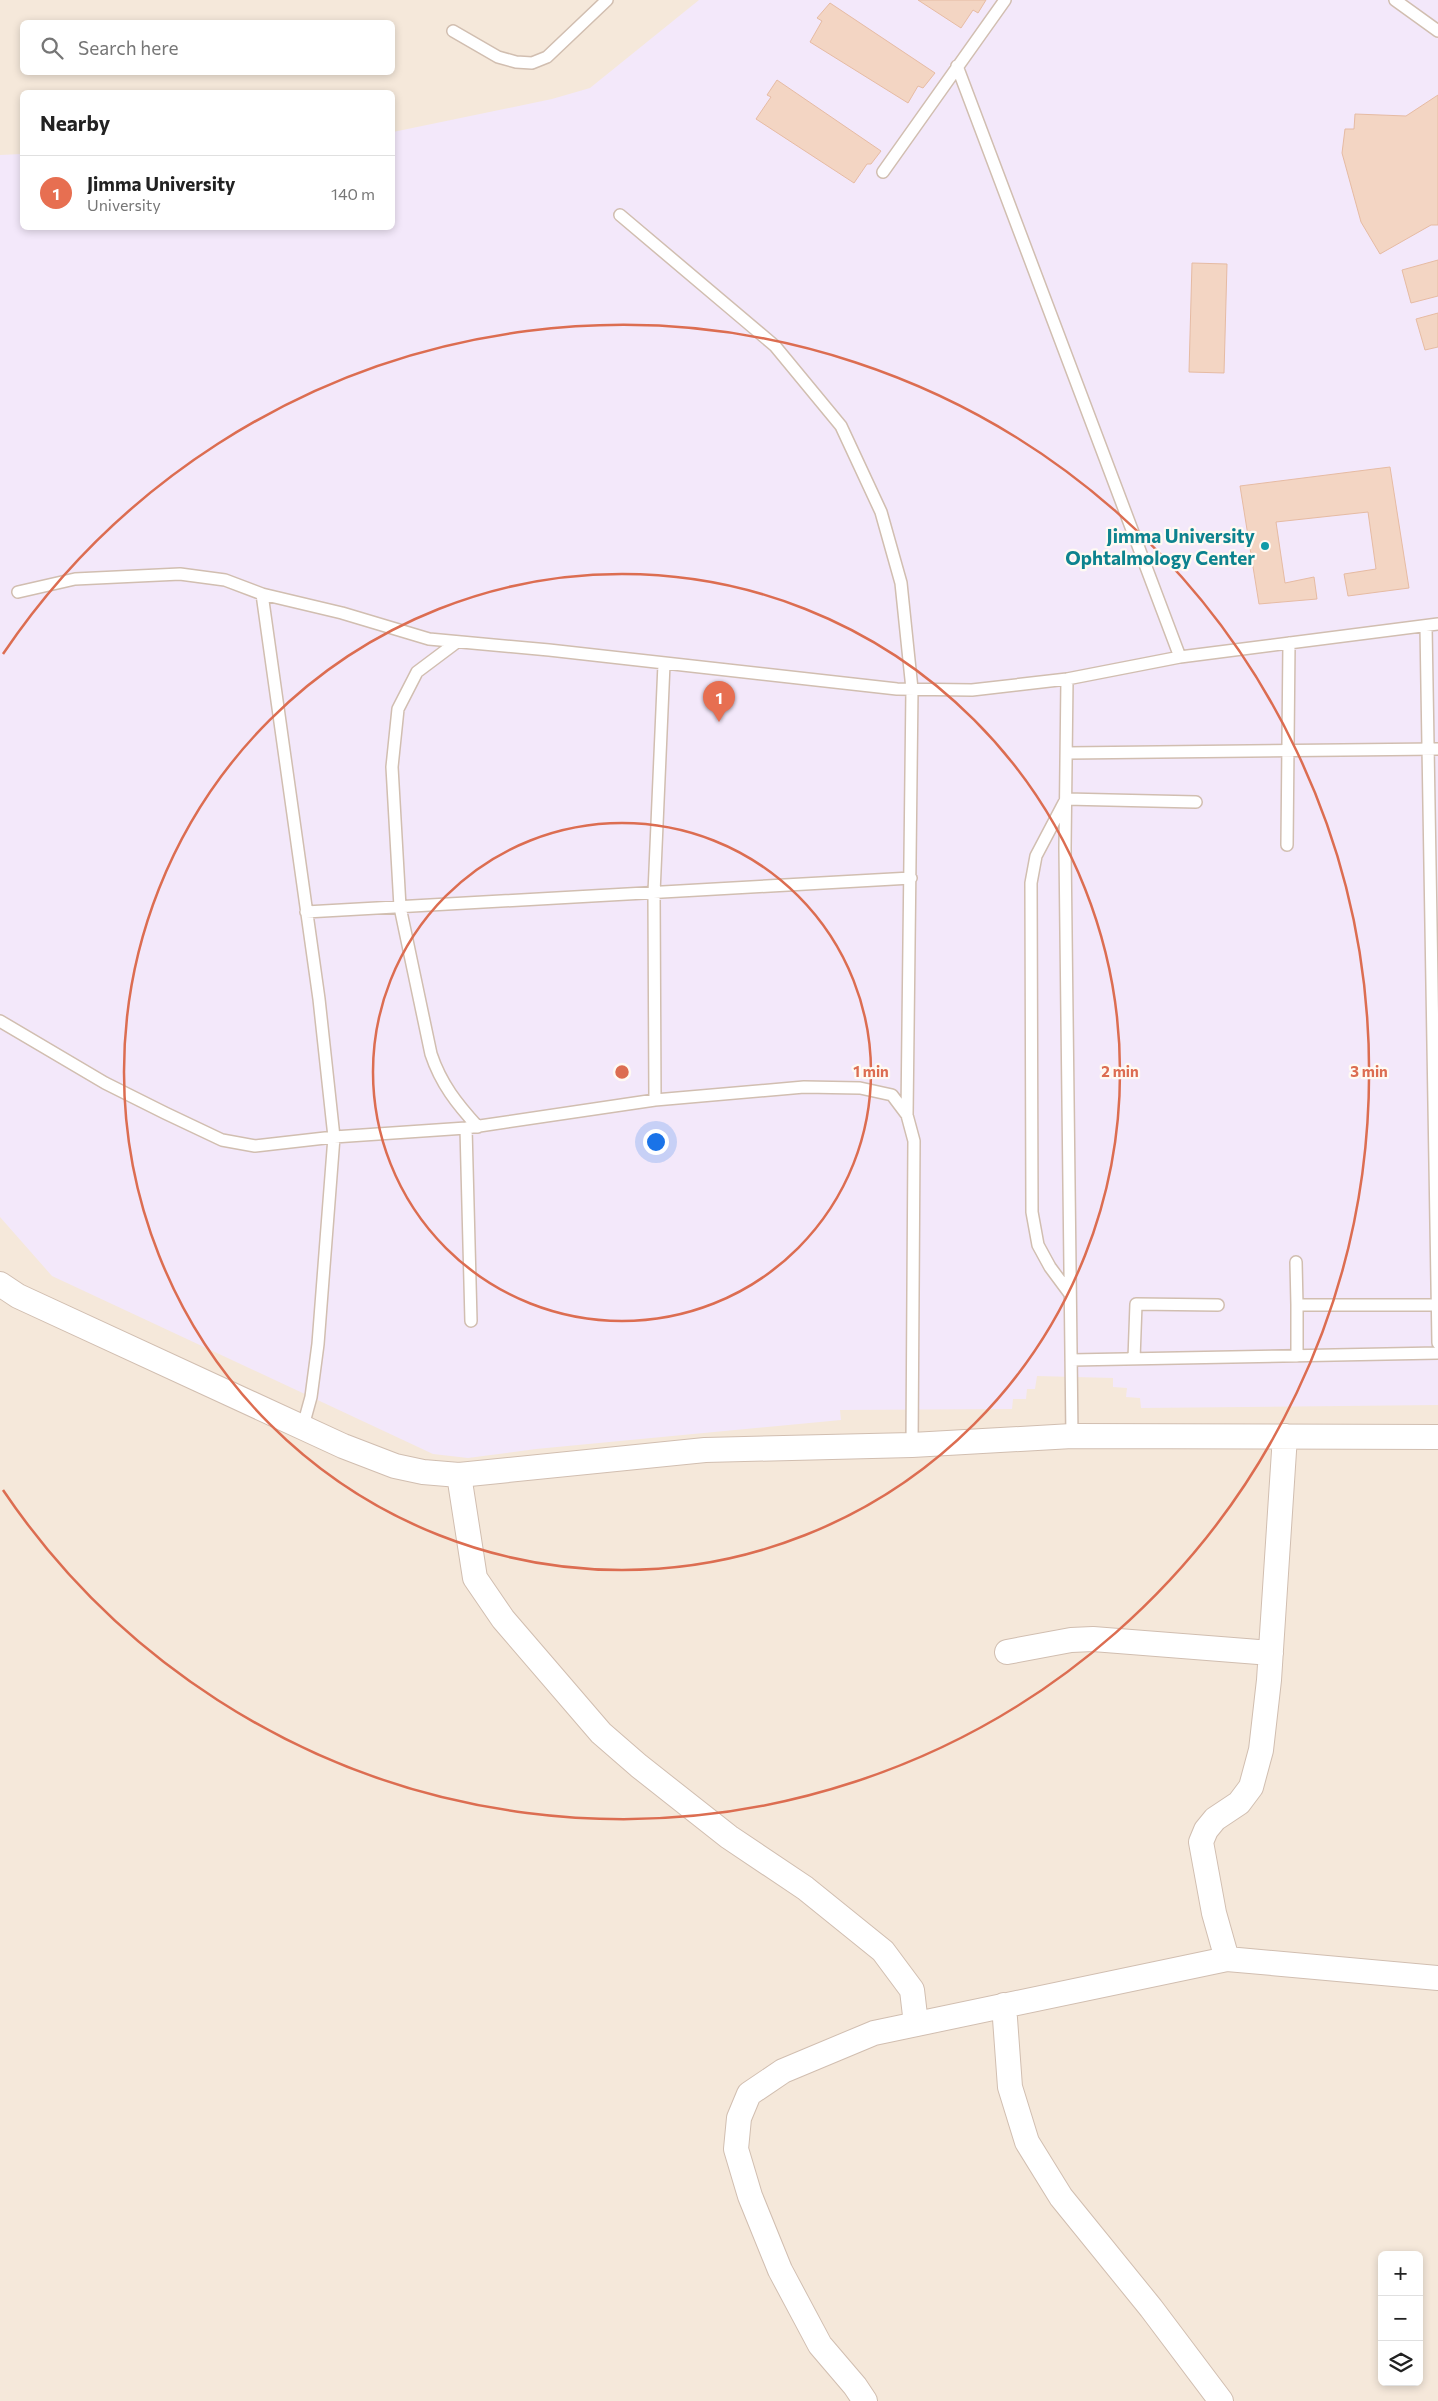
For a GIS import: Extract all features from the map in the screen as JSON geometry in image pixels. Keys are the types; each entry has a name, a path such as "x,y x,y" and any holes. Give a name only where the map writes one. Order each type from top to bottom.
{"street":[{"path":"0,1284 18,1296 343,1446 395,1466 423,1472 459,1475 516,1471 705,1450 912,1445 1072,1436 1438,1437"},
{"path":"1227,1959 1214,1913 1201,1842 1206,1830 1215,1819 1239,1803 1251,1787 1261,1750 1270,1653 1285,1436"},
{"path":"459,1475 475,1578 503,1619 601,1733 729,1837 805,1888 882,1951 912,1990 916,2024"},
{"path":"1007,1652 1072,1640 1093,1639 1270,1653"},
{"path":"864,2401 855,2386 820,2345 780,2270 750,2196 736,2149 739,2118 749,2094 783,2071 874,2033 1227,1959 1438,1978"},
{"path":"1004,2005 1010,2087 1027,2142 1061,2197 1151,2308 1221,2401"}],"lane":[{"path":"453,31 498,57 516,62 532,63 546,56 607,0"},
{"path":"883,172 1005,0"},
{"path":"1395,0 1438,31"},
{"path":"957,66 1180,657"},
{"path":"620,215 775,346 841,426 881,512 901,583 912,690 907,1115 914,1141 912,1445"},
{"path":"18,592 75,579 180,574 225,580 262,594 342,613 429,639 912,690 972,690 1067,679 1180,657 1438,624"},
{"path":"262,594 319,999 334,1136 318,1344 311,1397 302,1426"},
{"path":"1426,626 1433,749 1438,1343"},
{"path":"457,642 417,672 398,709 392,767 400,907 424,1022 438,1075 455,1102 478,1126"},
{"path":"1287,845 1289,643"},
{"path":"655,1100 654,893 664,664"},
{"path":"1067,679 1068,753 1066,799 1072,1436"},
{"path":"1068,753 1433,749"},
{"path":"1066,799 1196,802"},
{"path":"1066,799 1036,856 1031,882 1032,1212 1038,1245 1050,1267 1070,1294"},
{"path":"306,912 911,878"},
{"path":"0,1021 105,1083 222,1140 255,1146 334,1136 466,1128 655,1100 804,1087 860,1088 892,1095 907,1115"},
{"path":"466,1128 471,1321"},
{"path":"1296,1262 1297,1356"},
{"path":"1134,1359 1136,1304 1218,1305"},
{"path":"1297,1305 1437,1305"},
{"path":"1071,1360 1438,1353"}],"shaded area":[{"path":"0,0 1438,0 1438,2401 0,2401"},
{"path":"699,0 1438,0 1438,1405 1141,1408 1140,1398 1126,1397 1127,1388 1113,1387 1113,1378 1037,1376 1035,1389 1027,1389 1026,1399 1013,1399 1012,1409 840,1410 841,1420 536,1449 468,1458 433,1454 52,1276 0,1217 0,155 20,154 20,230 395,230 395,132 552,99 590,88"}],"building":[{"path":"918,0 986,0 978,13 973,10 961,28"},
{"path":"830,3 935,73 923,88 918,86 908,103 810,42 822,21 817,18"},
{"path":"777,80 881,151 871,164 867,164 854,183 756,119 771,97 767,95"},
{"path":"1438,95 1438,225 1431,225 1380,254 1361,222 1342,153 1345,129 1354,129 1355,114 1406,116"},
{"path":"1438,260 1438,296 1411,303 1402,270"},
{"path":"1192,263 1227,264 1224,373 1189,372"},
{"path":"1438,313 1438,347 1425,350 1416,319"},
{"name":"Jimma University Ophtalmology Center","path":"1390,467 1409,588 1348,596 1344,574 1376,569 1368,512 1276,522 1285,583 1314,577 1317,599 1259,604 1240,486"}],"place":[{"name":"Jimma University Ophtalmology Center","path":"1265,546"},
{"name":"Jimma University","path":"719,722"}]}
